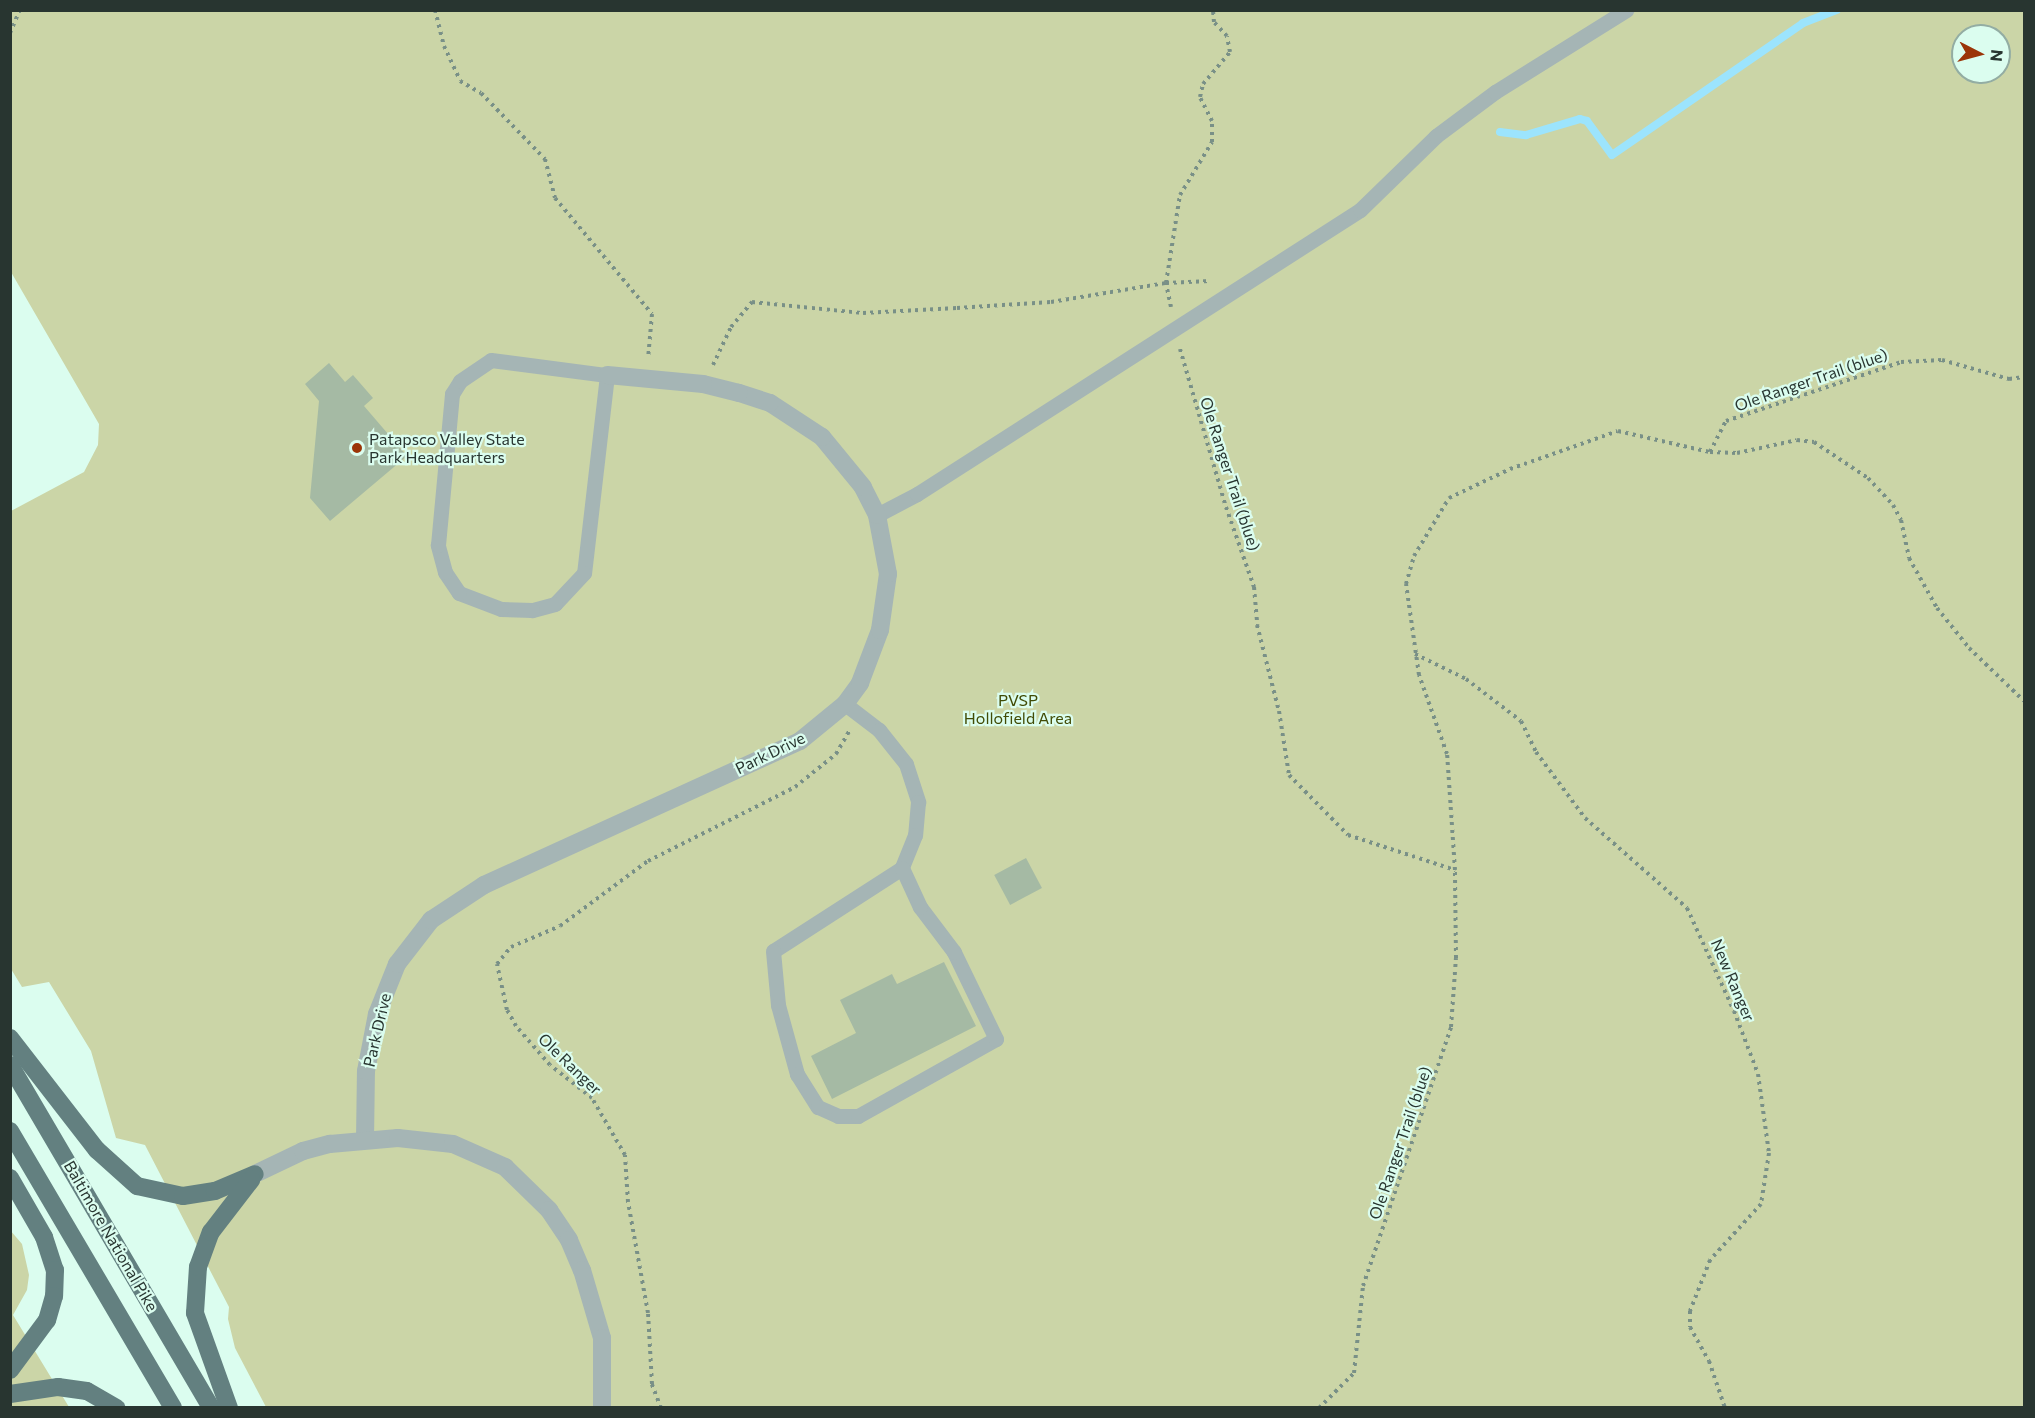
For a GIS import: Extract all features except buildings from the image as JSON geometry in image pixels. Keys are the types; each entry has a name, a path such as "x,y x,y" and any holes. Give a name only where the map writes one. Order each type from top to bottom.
{"main road":[{"path":"10,1038 97,1150 137,1186 183,1196 215,1191 255,1174"},
{"name":"Baltimore National Pike","path":"10,1065 211,1407"},
{"name":"Baltimore National Pike","path":"10,1131 173,1407"},
{"path":"229,1407 195,1313 198,1267 211,1232 255,1174"},
{"path":"10,1178 44,1237 55,1270 54,1296 47,1320 10,1370"},
{"path":"10,1394 58,1387 87,1391 116,1407"}],"street":[{"name":"Park Drive","path":"365,1140 366,1071 377,1014 397,964 431,920 484,885 800,741 852,710 871,659 886,604 885,545 877,515 863,487 822,436 770,403 703,384 607,375"},
{"path":"255,1174 303,1151 365,1140 431,1140 479,1152 505,1167 549,1210 569,1240 595,1310 605,1370 602,1407"}],"lane":[{"path":"877,515 917,494 1174,326 1360,210 1436,136 1495,92 1626,10"},
{"name":"Park Drive","path":"491,360 607,375 584,573 555,604 532,610 501,609 459,593 445,572 438,544 452,394 460,381 491,360"},
{"path":"852,710 879,730 906,764 918,802 915,835 902,868 772,951 778,1005 797,1074 818,1107 838,1116 858,1116 996,1039 954,952 920,907 902,868"}],"path":[{"path":"10,33 20,10"},
{"path":"435,10 444,46 460,81 481,93 545,159 555,198 652,314 646,378"},
{"name":"Ole Ranger Trail (blue)","path":"1213,10 1214,22 1227,36 1230,52 1203,84 1200,97 1212,121 1212,142 1180,195 1167,283 1174,326 1192,398 1254,587 1257,625 1279,711 1289,775 1348,835 1455,870"},
{"path":"703,384 731,327 752,302 875,312 1051,302 1167,283 1219,279"},
{"name":"Ole Ranger Trail (blue)","path":"1319,1407 1354,1373 1363,1286 1451,1028 1456,958 1455,870 1447,754 1415,654 1406,584 1414,556 1449,498 1510,469 1618,431 1710,452 1726,421 1901,362 1942,360 2009,379 2025,377"},
{"path":"1710,452 1737,453 1797,440 1814,442 1868,478 1901,520 1909,558 1937,608 1969,648 2025,702"},
{"name":"New Ranger","path":"1415,654 1466,679 1521,721 1536,752 1585,818 1687,908 1734,1011 1758,1074 1769,1153 1761,1204 1710,1260 1690,1311 1690,1327 1709,1361 1725,1407"},
{"name":"Ole Ranger","path":"661,1407 652,1384 648,1313 628,1202 625,1155 591,1098 550,1065 516,1026 507,1010 497,964 511,947 560,926 648,861 795,787 836,754 852,710"}],"green space":[{"name":"PVSP Hollofield Area","path":"11,11 2024,11 2024,1407 266,1407 235,1348 228,1319 229,1307 145,1145 116,1138 91,1051 49,982 22,987 11,969 11,511 84,472 98,445 99,424 11,272"},
{"path":"10,1230 22,1244 29,1275 27,1290 13,1315 69,1407 11,1407"}],"waterway":[{"path":"1500,132 1526,135 1580,119 1587,121 1612,155 1803,23 1837,10"}],"place":[{"name":"Patapsco Valley State Park Headquarters","path":"357,448"}]}
